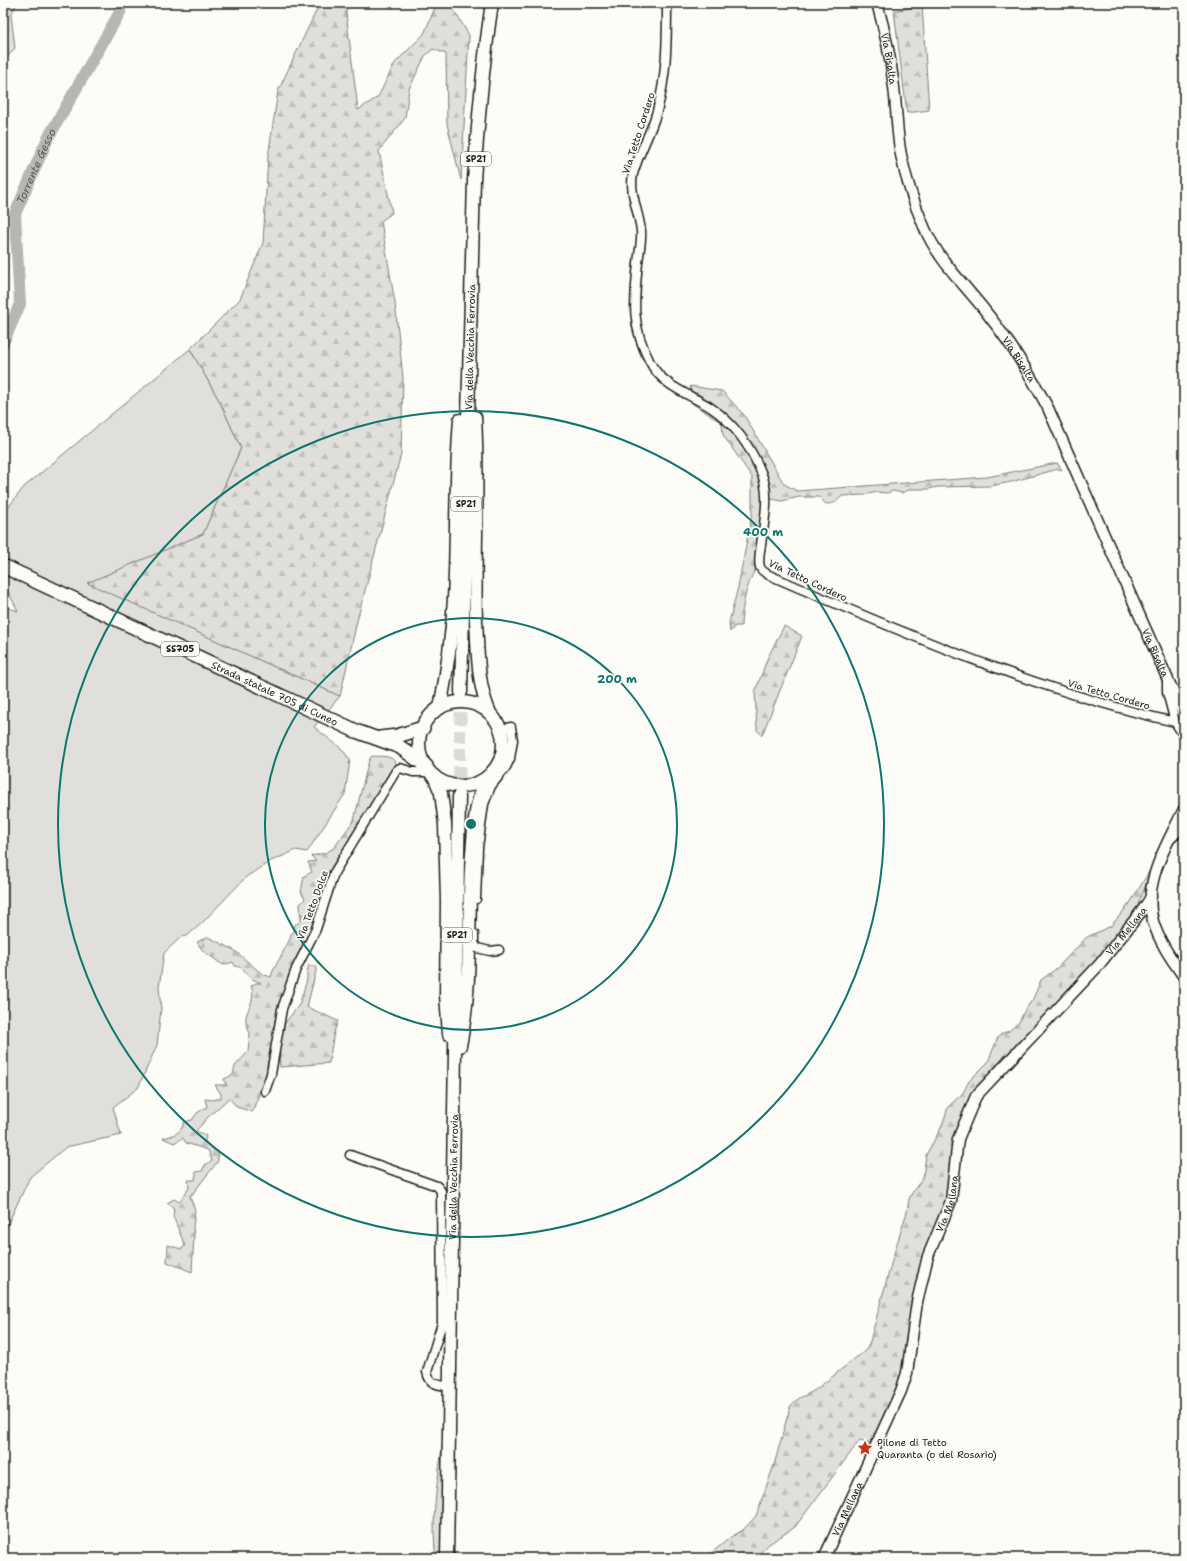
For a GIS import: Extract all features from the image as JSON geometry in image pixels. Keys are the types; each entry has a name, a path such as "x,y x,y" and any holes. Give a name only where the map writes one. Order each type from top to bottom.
{"highway":[{"name":"Strada statale 705 di Cuneo","path":"3,566 372,738"},
{"name":"SS705","path":"372,738 391,737 422,728"},
{"name":"SS705","path":"372,738 400,747 430,771"}],"main road":[{"name":"Via della Vecchia Ferrovia","path":"461,692 474,180 486,45 492,3"},
{"path":"440,708 448,669 454,600 457,456 461,416 462,343 470,316"},
{"path":"454,1073 465,1020 470,881 474,829 482,792 500,760 503,748 501,729 490,713 483,694 479,671 476,598 477,456 475,414 475,344 470,316"},
{"path":"454,1073 446,1008 447,902 445,824 441,793 423,760 419,747 422,728 431,714 440,708 452,703 466,702 479,706 490,713"},
{"path":"430,771 452,785 465,786 478,783 493,771"},
{"name":"Via della Vecchia Ferrovia","path":"447,1558 459,796"}],"street":[{"name":"Via Tetto Cordero","path":"668,3 664,84 656,113 642,146 633,175 632,192 641,232 634,318 639,338 654,370 667,383 718,413 742,438 751,451 762,473 767,502 759,558 760,568 763,572 769,575 858,613 1021,678 1113,707 1175,722"},
{"name":"Via Bisalta","path":"877,3 893,80 896,124 901,156 911,192 926,230 942,258 1003,335 1039,390 1072,461 1184,716"},
{"path":"1167,680 1167,692 1175,722 1184,736"},
{"path":"499,950 490,951 477,948 474,943 474,938 478,848 484,804 491,786 506,767 510,759 513,745 511,727 501,729"},
{"name":"Via Tetto Dolce","path":"265,1091 271,1074 282,1009 296,969 316,929 334,873 396,771 400,768 413,772 430,771"},
{"path":"1184,809 1156,868 1151,897 1151,910 1157,932 1163,946 1184,978"},
{"path":"1168,842 1184,826"},
{"name":"Via Mellana","path":"824,1558 901,1391 907,1373 917,1302 928,1256 951,1200 958,1139 976,1096 1099,965 1151,897"},
{"path":"350,1155 437,1186 441,1191 442,1323 427,1372 428,1378 433,1384 450,1387"}],"green space":[{"path":"3,3 17,3 11,15 15,48 3,62"},
{"path":"320,3 347,3 346,13 358,110 378,97 395,63 424,34 437,3 452,7 469,35 461,180 447,124 446,54 433,49 425,56 409,89 405,118 379,151 392,213 381,221 395,303 403,378 401,454 358,617 340,696 87,583 203,534 241,448 219,400 190,349 240,299 263,243 268,157 278,91"},
{"path":"922,5 929,110 907,113 894,11"},
{"path":"190,349 219,400 241,448 203,534 88,583 340,696 314,727 342,749 350,760 345,794 307,852 296,850 269,862 246,877 201,924 187,936 181,937 164,953 159,987 161,1009 157,1045 138,1088 113,1107 121,1135 66,1147 30,1177 3,1234 3,606 18,611 3,582 3,514 24,487"},
{"path":"690,386 722,391 744,415 784,484 797,491 987,477 1057,463 1062,470 1058,469 991,486 938,487 928,489 911,489 902,493 893,491 887,493 877,492 864,495 842,496 835,502 828,504 826,504 819,497 799,497 782,501 766,498 756,568 745,596 741,626 735,626 730,632 729,623 738,587 752,514 752,477 723,435 722,423 693,404"},
{"path":"784,626 802,636 762,735 757,730 755,692 768,657"},
{"path":"372,756 389,757 396,764 368,808 350,842 332,866 311,933 293,965 275,1020 273,1036 280,1035 285,1023 299,1005 307,980 309,965 317,967 307,1007 338,1021 334,1032 329,1063 280,1067 279,1050 272,1050 267,1064 268,1072 252,1112 237,1107 229,1098 208,1117 196,1131 206,1136 205,1142 218,1154 218,1161 190,1197 195,1210 192,1272 167,1262 168,1245 181,1249 185,1246 173,1216 174,1208 167,1203 174,1199 179,1202 189,1188 188,1180 195,1180 196,1172 202,1171 205,1165 212,1161 208,1150 186,1143 183,1138 174,1143 163,1138 179,1132 184,1122 192,1120 197,1113 207,1107 205,1099 213,1100 221,1098 221,1094 215,1085 226,1085 224,1079 233,1075 235,1066 248,1052 250,1033 246,1020 253,993 251,986 256,983 261,983 249,977 241,968 235,966 233,962 223,965 203,951 197,942 208,937 234,950 262,974 271,977 290,939 291,934 294,932 294,926 301,921 300,904 305,899 301,892 304,876 312,872 308,862 316,861 311,856 325,853 334,848 354,820 369,760"},
{"path":"1155,862 1137,907 1111,944 1046,1016 976,1087 968,1101 959,1125 946,1206 906,1360 897,1391 874,1441 870,1443 860,1440 795,1527 769,1544 755,1558 705,1558 731,1537 743,1530 756,1516 774,1465 790,1407 799,1399 815,1390 865,1351 869,1345 907,1212 909,1199 923,1177 926,1155 942,1126 948,1107 963,1093 969,1081 988,1062 998,1037 1009,1031 1019,1022 1033,999 1041,980 1057,968 1087,937 1111,926 1130,903"},
{"path":"444,1432 443,1558 436,1558 434,1542 435,1510"}],"waterway":[{"name":"Torrente Gesso","path":"3,343 20,304 15,214 48,138 120,12 121,3"}],"tunnel":[{"path":"459,796 461,692"}],"place":[{"name":"Pilone di Tetto Quaranta (o del Rosario)","path":"865,1448"}]}
